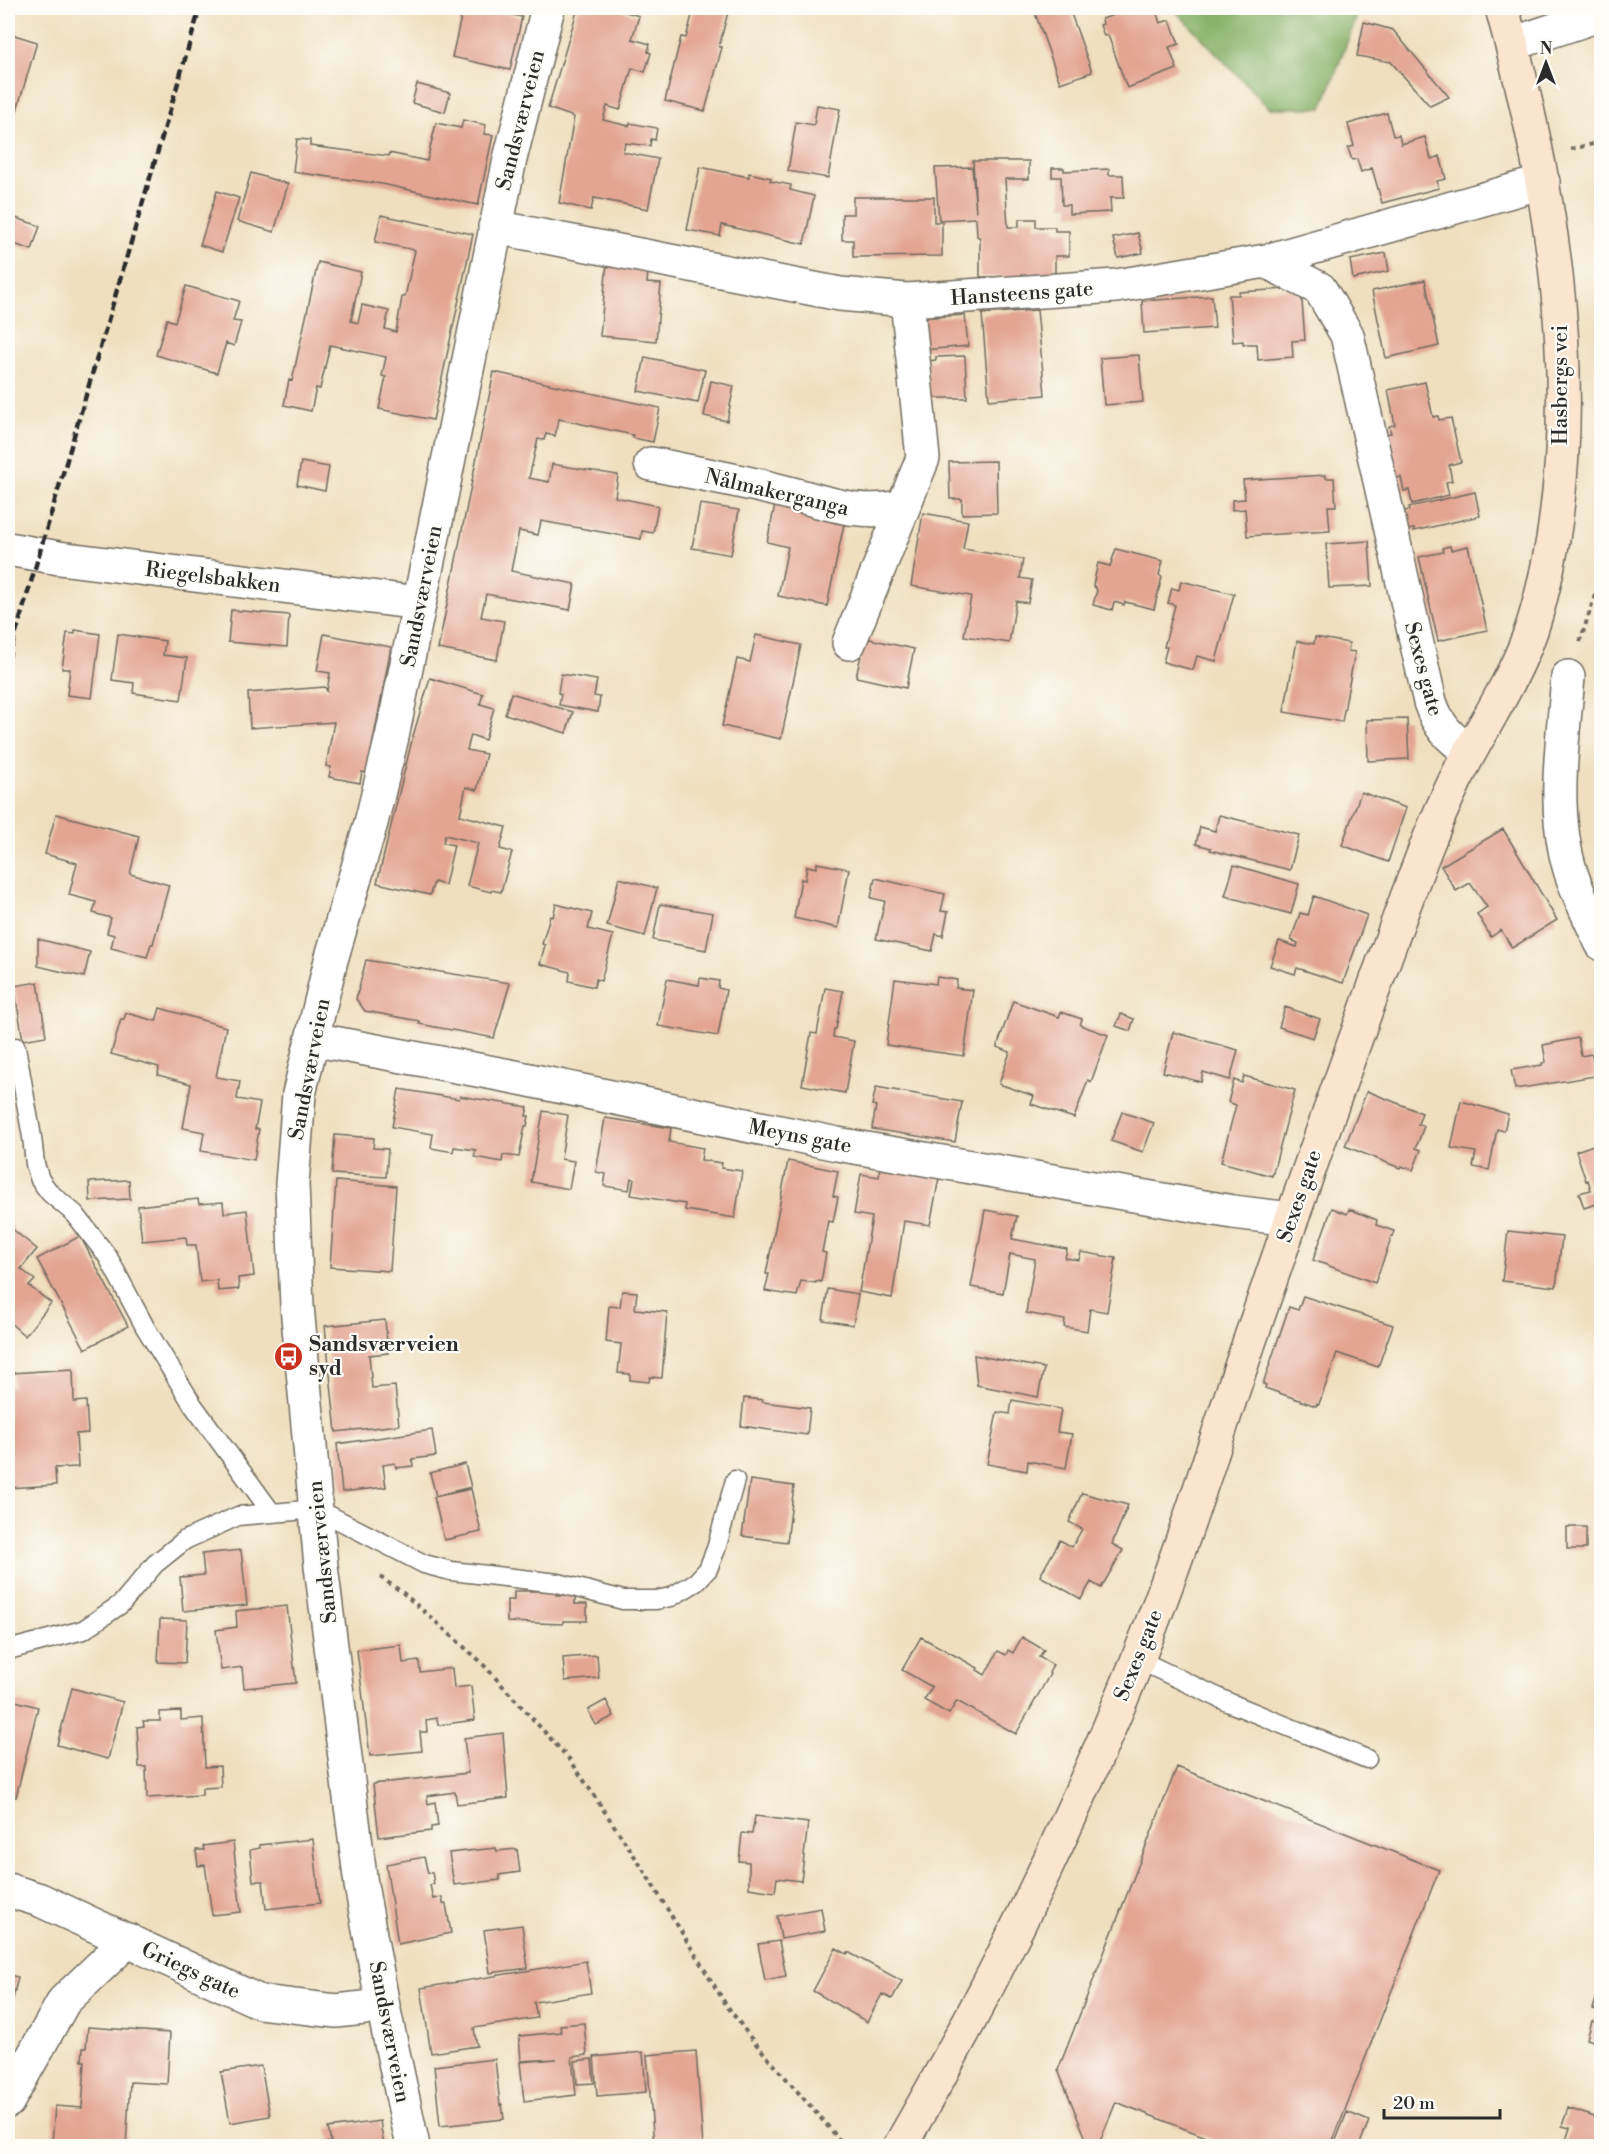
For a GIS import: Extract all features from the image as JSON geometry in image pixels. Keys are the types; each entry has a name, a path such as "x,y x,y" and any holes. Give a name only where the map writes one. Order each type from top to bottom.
{"street":[{"name":"Sandsværveien","path":"413,2146 383,2006 361,1885 323,1577 297,1306 292,1184 299,1094 331,960 392,737 495,227 522,106 548,8"},
{"name":"Hasbergs vei","path":"1470,752 1497,704 1529,637 1548,568 1562,444 1562,357 1555,260 1543,182 1502,8"},
{"path":"1512,44 1601,14 1601,8"},
{"name":"Hansteens gate","path":"495,227 840,294 907,300 1116,286 1266,261 1543,182"},
{"name":"Sexes gate","path":"900,2146 965,2031 1017,1932 1082,1790 1137,1659 1171,1571 1291,1219 1407,896 1441,812 1470,752 1451,739 1441,728 1430,702 1347,335 1320,289 1266,261"},
{"path":"849,643 922,458 907,300"},
{"name":"Nålmakerganga","path":"651,464 773,489 856,511 886,511 903,506"},
{"name":"Riegelsbakken","path":"8,549 59,558 419,603"},
{"path":"1568,677 1562,744 1563,837 1570,871 1602,944"},
{"name":"Meyns gate","path":"312,1039 515,1077 837,1144 1233,1212 1291,1219"},
{"name":"Griegs gate","path":"8,1890 40,1900 260,2002 336,2011 383,2006"},
{"path":"8,2101 64,2001 128,1940"}],"lane":[{"path":"16,1047 32,1137 34,1164 40,1180 50,1193 75,1214 108,1257 145,1327 193,1405 272,1513"},
{"path":"8,1650 83,1630 121,1604 155,1564 185,1540 238,1516 317,1509 424,1564 451,1571 558,1583 623,1600 656,1600 682,1591 696,1582 708,1569 716,1549 735,1480"},
{"path":"1137,1659 1230,1703 1367,1759"}],"path":[{"path":"1562,152 1602,142"},
{"path":"1568,677 1602,573"},
{"path":"375,1574 402,1592 480,1661 571,1761 636,1858 725,2003 750,2037 845,2146"}],"green space":[{"path":"1173,8 1360,8 1322,108 1269,108"}],"building":[{"path":"463,8 481,8 522,17 510,70 452,57"},
{"path":"578,8 624,8 623,11 639,16 632,39 650,44 648,52 651,53 645,72 632,68 620,110 607,106 603,120 629,126 630,123 657,128 655,140 651,139 650,146 625,143 623,152 658,159 648,209 594,198 591,210 559,203 574,117 548,108"},
{"path":"694,8 729,8 719,47 722,47 705,111 665,101 681,37 686,38"},
{"path":"1050,8 1069,8 1092,72 1060,83 1035,13"},
{"path":"1134,8 1155,8 1160,23 1170,20 1179,44 1169,47 1177,69 1127,88 1108,35 1104,36 1100,25 1103,24 1102,19"},
{"path":"1364,22 1393,30 1449,97 1430,106 1391,62 1357,56"},
{"path":"8,33 37,42 17,110 8,107"},
{"path":"417,84 450,93 445,112 412,103"},
{"path":"817,105 840,109 828,178 788,171 796,122 814,125"},
{"path":"1387,113 1393,136 1399,135 1401,144 1425,137 1431,159 1440,156 1446,179 1437,181 1439,188 1382,203 1372,168 1361,172 1357,159 1352,160 1348,148 1354,146 1348,124"},
{"path":"463,120 486,125 484,134 493,135 478,205 382,184 293,172 297,139 310,140 310,146 389,156 389,153 427,161 436,123 461,128"},
{"path":"973,161 1029,161 1029,179 1005,179 1008,227 1019,227 1019,219 1036,219 1036,227 1055,227 1055,231 1069,231 1069,256 1055,256 1055,277 980,277 980,238 977,236 976,218 939,220 935,168 972,167 976,212"},
{"path":"700,167 749,177 749,173 771,178 770,181 791,185 790,190 814,196 804,244 722,225 720,236 687,230"},
{"path":"1052,168 1064,168 1064,171 1109,169 1109,175 1123,175 1124,198 1110,198 1111,212 1069,214 1069,205 1062,205 1061,177 1052,177"},
{"path":"251,173 288,184 274,232 237,221"},
{"path":"217,191 239,198 222,252 200,245"},
{"path":"853,197 934,197 934,222 942,222 942,256 853,257 853,240 842,240 842,214 853,214"},
{"path":"381,215 473,234 433,420 379,409 386,377 382,376 386,357 330,345 320,389 316,388 311,411 284,405 289,380 292,381 318,262 361,272 351,321 358,323 362,305 389,311 385,329 396,332 402,297 405,297 415,250 375,242"},
{"path":"16,218 40,226 32,250 8,242"},
{"path":"1138,233 1143,253 1118,258 1113,238"},
{"path":"1386,253 1389,271 1353,279 1350,260"},
{"path":"607,263 648,271 647,283 661,284 656,341 600,336"},
{"path":"1425,280 1439,346 1386,358 1372,291"},
{"path":"186,286 239,301 233,321 241,322 234,346 226,343 217,373 156,355 167,319 175,322"},
{"path":"1301,288 1305,340 1292,341 1293,357 1258,360 1257,344 1243,344 1243,341 1233,342 1229,295 1239,295 1239,292"},
{"path":"1212,296 1215,328 1144,333 1142,301"},
{"path":"1037,310 1045,395 989,400 982,314"},
{"path":"965,315 968,346 924,350 921,318"},
{"path":"1139,355 1143,402 1104,405 1100,358"},
{"path":"965,356 967,398 929,398 928,361 936,360 936,357"},
{"path":"645,357 705,370 698,403 638,391"},
{"path":"494,372 660,408 653,442 633,438 633,435 559,419 555,436 546,434 544,440 538,439 529,478 549,482 552,464 618,475 615,497 658,506 653,533 642,531 641,539 541,521 538,535 519,531 511,571 575,584 570,610 486,594 481,617 504,621 497,660 438,649"},
{"path":"711,381 734,386 727,421 704,416"},
{"path":"1425,382 1433,417 1438,416 1439,420 1451,418 1461,462 1449,465 1452,481 1446,482 1449,495 1412,504 1409,490 1404,491 1401,477 1395,478 1386,434 1391,433 1389,426 1395,425 1388,390"},
{"path":"996,461 997,513 962,514 962,499 950,499 949,462"},
{"path":"301,462 329,467 325,491 297,485"},
{"path":"1326,475 1326,478 1334,478 1336,506 1328,506 1330,531 1247,536 1245,509 1232,510 1232,500 1245,499 1243,480"},
{"path":"1475,492 1480,516 1414,531 1414,529 1408,530 1404,511 1410,510 1409,507"},
{"path":"700,504 739,510 731,555 692,548"},
{"path":"775,505 845,519 827,606 778,596 788,547 767,542"},
{"path":"923,513 968,521 963,549 1023,559 1020,578 1032,580 1028,603 1016,601 1009,643 964,636 971,596 911,586"},
{"path":"1369,541 1372,586 1329,588 1326,544"},
{"path":"1450,546 1451,550 1468,546 1487,630 1438,641 1419,557 1443,552 1442,548"},
{"path":"1116,549 1163,561 1159,575 1162,577 1154,609 1125,602 1124,605 1114,602 1112,610 1093,605 1097,590 1093,585 1098,563 1110,566"},
{"path":"1181,581 1234,594 1216,661 1197,656 1193,670 1163,662 1167,647 1164,647 1175,605 1168,603 1172,588 1179,590"},
{"path":"231,610 289,615 287,647 228,642"},
{"path":"75,630 100,634 92,698 67,695 70,669 62,669 67,633 75,634"},
{"path":"118,634 165,641 163,655 187,658 181,700 133,693 134,683 112,680"},
{"path":"324,634 391,647 367,773 362,772 360,783 329,777 331,767 326,766 334,722 250,728 248,693 325,687 327,691 330,673 317,671"},
{"path":"756,635 801,645 781,739 722,726 737,659 750,662"},
{"path":"1315,637 1349,643 1348,651 1355,652 1342,722 1284,712 1297,641 1314,644"},
{"path":"865,638 914,649 906,688 856,677"},
{"path":"561,674 597,680 594,696 600,697 598,712 559,705"},
{"path":"430,678 483,694 480,704 494,708 485,740 471,735 467,750 486,754 477,790 466,787 460,815 506,827 500,849 512,852 501,892 467,886 478,843 445,835 443,843 454,845 445,885 434,882 430,895 377,883 413,736"},
{"path":"511,693 573,712 566,733 505,714"},
{"path":"1407,719 1409,759 1368,761 1367,720"},
{"path":"1361,792 1406,808 1388,862 1342,845"},
{"path":"56,814 139,836 130,874 169,885 153,944 151,944 147,957 111,948 114,935 107,933 111,918 93,913 96,902 69,895 77,863 45,854"},
{"path":"1219,815 1299,835 1290,870 1210,850 1211,848 1196,844 1200,827 1215,831"},
{"path":"1503,829 1557,920 1512,948 1501,930 1491,937 1477,914 1487,907 1470,883 1456,891 1441,866"},
{"path":"817,863 849,869 838,928 794,918 801,879 805,880 807,866 817,868"},
{"path":"1234,865 1299,884 1291,914 1225,896"},
{"path":"619,878 657,888 645,936 607,926"},
{"path":"875,878 945,894 941,911 948,912 943,936 936,934 932,951 876,939 885,901 871,898"},
{"path":"1314,896 1367,915 1343,983 1297,968 1295,974 1270,966 1279,941 1297,947 1298,943 1291,940 1300,913 1308,915"},
{"path":"556,904 592,913 588,929 613,935 601,981 596,979 594,987 569,981 570,972 540,964 545,945 542,944"},
{"path":"660,904 713,913 706,950 653,940"},
{"path":"38,939 90,952 84,977 38,966"},
{"path":"366,960 510,983 494,1038 365,1011 356,999"},
{"path":"937,977 957,980 956,988 973,990 964,1056 886,1045 895,979 936,984"},
{"path":"700,978 719,981 718,988 726,990 718,1036 658,1026 667,979 699,985"},
{"path":"38,982 46,1036 23,1040 14,986"},
{"path":"825,988 843,991 833,1037 854,1041 845,1093 802,1085 811,1033 817,1034"},
{"path":"1013,1001 1059,1017 1061,1012 1082,1019 1080,1025 1108,1035 1091,1082 1088,1080 1074,1118 1031,1104 1034,1096 999,1084 1010,1052 997,1047"},
{"path":"1285,1007 1320,1019 1313,1038 1279,1027"},
{"path":"160,1008 226,1027 216,1077 240,1081 237,1099 260,1103 255,1129 259,1129 254,1160 201,1151 204,1132 183,1128 191,1084 158,1075 159,1067 111,1054 121,1019 124,1019 126,1013 156,1021"},
{"path":"1121,1014 1134,1019 1130,1031 1116,1026"},
{"path":"1173,1032 1238,1050 1230,1080 1203,1072 1201,1082 1163,1072"},
{"path":"1578,1038 1581,1056 1592,1054 1595,1076 1515,1089 1511,1070 1542,1065 1546,1062 1543,1045"},
{"path":"1244,1076 1295,1090 1272,1176 1221,1162 1236,1105 1228,1102 1234,1080 1242,1083"},
{"path":"876,1087 962,1102 955,1142 872,1129 876,1106 872,1105"},
{"path":"399,1089 528,1107 526,1116 529,1116 519,1157 503,1155 502,1162 474,1157 476,1150 454,1147 453,1152 431,1148 433,1134 392,1127"},
{"path":"1367,1091 1422,1113 1418,1124 1424,1126 1416,1148 1421,1150 1413,1170 1401,1166 1400,1168 1345,1146"},
{"path":"1461,1101 1508,1114 1504,1131 1497,1129 1489,1170 1473,1167 1476,1152 1451,1148"},
{"path":"543,1111 568,1115 561,1159 574,1161 569,1189 531,1182"},
{"path":"1122,1112 1154,1123 1143,1152 1111,1141"},
{"path":"605,1118 671,1128 669,1142 703,1148 701,1160 722,1163 721,1168 742,1171 735,1218 685,1210 685,1204 631,1195 634,1179 631,1178 629,1190 604,1186 606,1174 596,1172"},
{"path":"335,1135 374,1138 373,1148 388,1149 386,1177 332,1174"},
{"path":"1602,1142 1602,1209 1598,1210 1596,1204 1584,1208 1579,1193 1591,1190 1576,1151"},
{"path":"788,1161 838,1171 833,1196 838,1197 833,1222 828,1221 822,1252 826,1253 821,1282 801,1281 797,1296 765,1291 769,1274 766,1274"},
{"path":"880,1168 939,1178 930,1225 904,1221 892,1298 859,1292 872,1217 854,1214 861,1174 879,1177"},
{"path":"129,1180 130,1199 90,1201 89,1182"},
{"path":"336,1181 396,1186 390,1271 330,1267"},
{"path":"198,1199 199,1204 223,1202 224,1213 247,1210 254,1276 238,1278 239,1289 218,1291 217,1280 200,1282 196,1245 187,1245 186,1237 142,1241 138,1206"},
{"path":"1332,1208 1347,1214 1349,1209 1377,1220 1376,1225 1394,1231 1375,1283 1313,1260"},
{"path":"985,1210 1017,1216 1012,1239 1067,1249 1065,1258 1079,1260 1081,1252 1116,1258 1107,1312 1090,1309 1087,1331 1064,1327 1065,1320 1026,1313 1035,1259 1010,1254 1003,1293 971,1287"},
{"path":"8,1221 13,1226 11,1228 37,1249 21,1269 35,1280 29,1286 51,1303 25,1336 8,1321"},
{"path":"1508,1231 1562,1237 1556,1287 1502,1281"},
{"path":"80,1236 128,1326 85,1349 37,1259"},
{"path":"828,1289 858,1294 853,1325 823,1320"},
{"path":"622,1291 637,1292 635,1309 667,1312 662,1378 650,1377 649,1382 630,1380 630,1374 618,1373 621,1344 606,1342 609,1306 620,1307"},
{"path":"1303,1296 1393,1325 1378,1367 1337,1353 1319,1404 1317,1403 1316,1406 1265,1388 1266,1385 1263,1384 1289,1307 1298,1310"},
{"path":"385,1320 388,1353 369,1355 372,1388 395,1386 399,1425 336,1432 325,1326"},
{"path":"974,1355 1044,1368 1038,1397 977,1385"},
{"path":"73,1369 74,1402 86,1401 88,1433 76,1434 78,1467 55,1468 56,1485 8,1488 8,1387 13,1387 12,1373"},
{"path":"744,1398 810,1408 807,1435 741,1426"},
{"path":"1012,1400 1061,1409 1057,1432 1072,1434 1066,1468 1028,1461 1027,1471 987,1464 997,1412 1010,1414"},
{"path":"432,1430 436,1456 412,1459 413,1466 396,1468 395,1463 383,1465 386,1487 342,1492 337,1444"},
{"path":"465,1464 471,1487 436,1496 430,1473"},
{"path":"750,1480 794,1486 787,1542 742,1536"},
{"path":"471,1489 481,1532 444,1540 434,1497"},
{"path":"1082,1493 1128,1505 1112,1544 1123,1550 1101,1588 1091,1582 1081,1599 1040,1576 1060,1540 1072,1547 1082,1529 1069,1522"},
{"path":"1567,1527 1586,1527 1586,1549 1567,1549"},
{"path":"241,1550 247,1605 183,1611 180,1577 204,1575 202,1554"},
{"path":"514,1591 556,1591 556,1595 575,1595 575,1604 587,1604 587,1621 563,1621 563,1624 507,1622 507,1600 514,1600"},
{"path":"287,1606 296,1683 244,1688 242,1667 221,1670 216,1630 237,1627 236,1611"},
{"path":"160,1619 187,1620 185,1663 158,1662"},
{"path":"921,1637 978,1668 977,1670 985,1675 998,1651 1006,1655 1008,1650 1013,1653 1022,1637 1044,1650 1039,1657 1053,1665 1050,1674 1016,1734 957,1701 949,1714 924,1700 932,1687 902,1670"},
{"path":"401,1645 403,1663 419,1661 420,1672 452,1668 454,1688 471,1686 475,1720 438,1725 437,1718 426,1720 427,1732 420,1732 422,1751 370,1756 357,1650"},
{"path":"597,1655 599,1678 565,1681 563,1658"},
{"path":"72,1688 123,1702 108,1759 57,1745"},
{"path":"8,1699 38,1707 16,1797 8,1795"},
{"path":"606,1700 614,1716 596,1725 588,1710"},
{"path":"181,1711 181,1720 203,1718 205,1767 220,1766 221,1787 202,1788 202,1795 147,1798 146,1767 139,1767 137,1727 144,1726 143,1721 160,1721 160,1712"},
{"path":"503,1733 508,1798 457,1804 455,1792 427,1796 428,1804 435,1802 438,1826 431,1827 431,1831 379,1837 373,1784 468,1773 464,1738"},
{"path":"1177,1767 1439,1870 1332,2143 1334,2145 1347,2112 1369,2121 1359,2146 1229,2146 1116,2102 1098,2146 1089,2146 1058,2070"},
{"path":"755,1816 808,1823 801,1881 777,1878 775,1892 749,1888 749,1862 739,1861 742,1833 752,1834"},
{"path":"313,1839 320,1903 266,1909 263,1881 253,1881 250,1850 260,1848 259,1845"},
{"path":"233,1842 241,1912 212,1915 205,1865 198,1866 196,1850 204,1850 203,1846"},
{"path":"496,1848 497,1851 517,1849 520,1872 499,1875 500,1880 454,1885 449,1853"},
{"path":"424,1857 428,1873 432,1872 434,1884 430,1885 433,1899 442,1897 443,1904 446,1904 451,1933 398,1944 386,1864"},
{"path":"821,1908 825,1931 781,1939 777,1916"},
{"path":"522,1925 528,1968 490,1973 484,1930"},
{"path":"779,1941 786,1976 765,1980 758,1944"},
{"path":"836,1948 902,1981 892,1999 882,1994 867,2022 813,1991"},
{"path":"586,1961 591,1993 534,2002 537,2018 474,2028 477,2046 431,2053 421,1988"},
{"path":"8,1975 18,1977 8,2020"},
{"path":"1598,1994 1602,1995 1602,2044 1587,2039 1592,2021 1596,2022 1600,2011 1593,2009"},
{"path":"584,2023 587,2055 572,2057 576,2095 524,2101 520,2062 557,2059 521,2061 519,2036 561,2032 560,2025"},
{"path":"88,2027 170,2033 167,2084 130,2082 126,2146 52,2143 55,2106 82,2108 85,2061 82,2061"},
{"path":"696,2051 703,2146 654,2146 647,2055"},
{"path":"643,2052 646,2092 597,2096 594,2057"},
{"path":"495,2059 500,2105 502,2104 504,2119 440,2126 434,2066"},
{"path":"592,2059 594,2083 577,2084 575,2061"},
{"path":"261,2066 270,2116 230,2123 221,2072"},
{"path":"1568,2108 1602,2120 1602,2146 1564,2146 1570,2128 1562,2126"},
{"path":"380,2121 384,2146 326,2146 325,2143 331,2142 328,2128"}],"railway":[{"path":"8,660 200,8"}],"place":[{"name":"Sandsværveien syd","path":"288,1356"}]}
